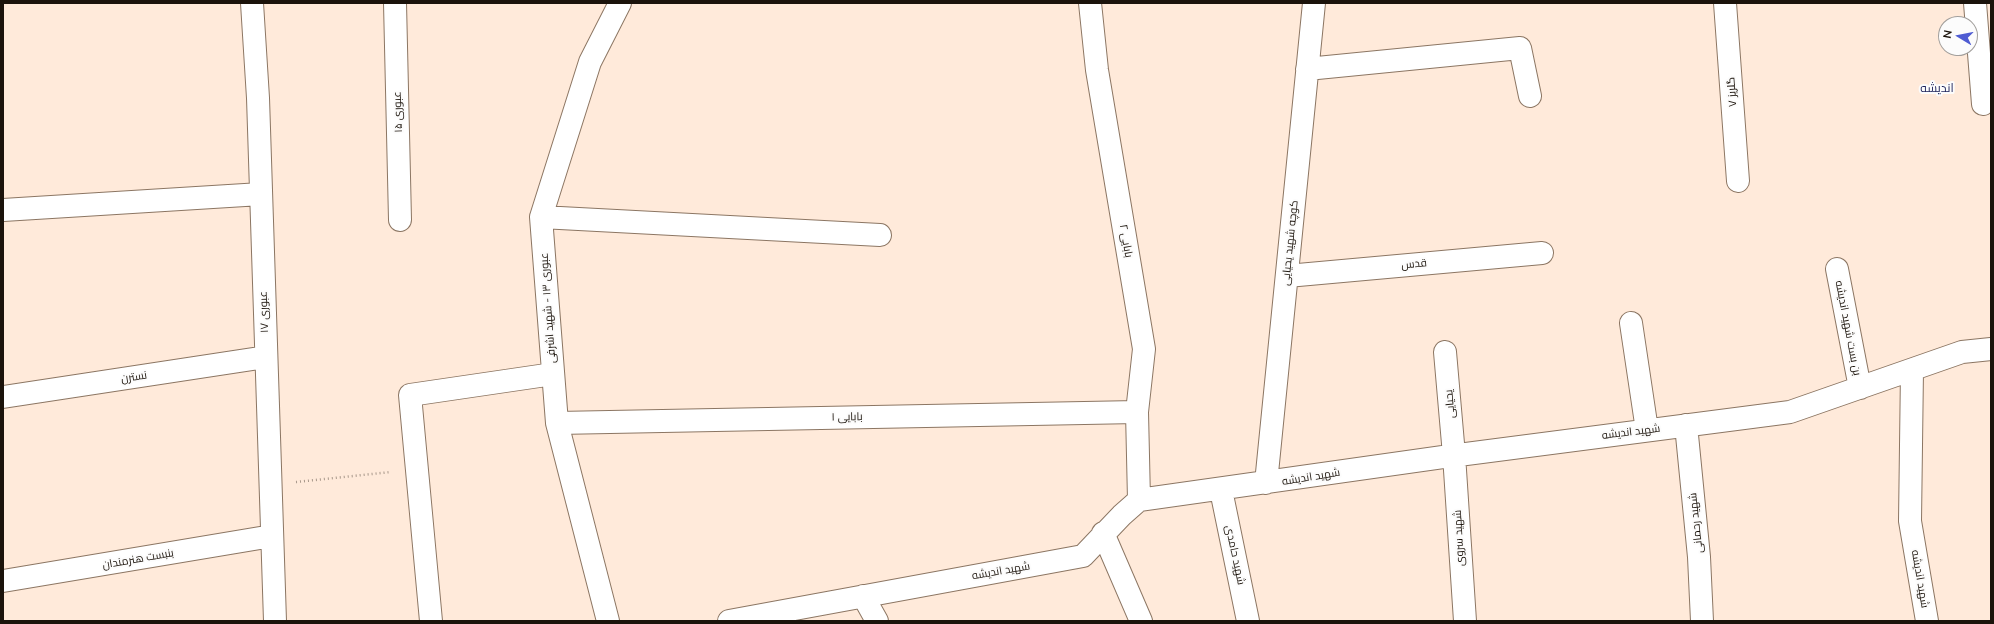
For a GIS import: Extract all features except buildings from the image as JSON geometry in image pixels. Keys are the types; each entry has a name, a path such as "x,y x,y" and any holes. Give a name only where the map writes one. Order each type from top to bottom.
{"street":[{"name":"عبوری ۱۷","path":"252,3 261,194 275,621"},
{"name":"عبوری ۱۵","path":"395,3 400,220"},
{"name":"عبوری ۱۳ - شهید اشرفی","path":"608,621 557,423 541,217 590,62 620,3"},
{"name":"بابایی ۲","path":"1090,3 1097,70 1144,349 1137,412 1139,500"},
{"name":"کوچه شهید یحیایی","path":"1266,483 1314,3"},
{"name":"گلریز ۷","path":"1725,3 1738,181"},
{"path":"1976,3 1983,104"},
{"path":"1307,69 1520,48 1530,96"},
{"path":"3,210 261,194"},
{"path":"541,217 880,235"},
{"name":"قدس","path":"1287,276 1542,253"},
{"name":"بن بست شهید اندیشه","path":"1837,269 1860,388"},
{"path":"1632,323 1647,430"},
{"name":"شهید اندیشه","path":"728,621 1083,556 1103,533 1139,500 1221,490 1454,455 1790,412 1962,352 1991,349"},
{"name":"یحیایی","path":"1445,352 1454,455"},
{"name":"نسترن","path":"3,397 266,357"},
{"name":"شهید اندیشه","path":"1912,370 1910,521 1927,621"},
{"path":"431,621 410,395 553,374"},
{"name":"بابایی ۱","path":"557,423 1137,412"},
{"name":"شهید رحمانی","path":"1686,426 1699,557 1702,621"},
{"name":"شهید سروی","path":"1454,455 1464,621"},
{"name":"شهید حامدی","path":"1221,490 1248,621"},
{"path":"1103,533 1141,621"},
{"name":"بنبست هنرمندان","path":"3,581 272,536"},
{"path":"863,596 877,621"}],"path":[{"path":"270,485 417,470"}],"district":[{"name":"اندیشه","path":"1937,88"}]}
